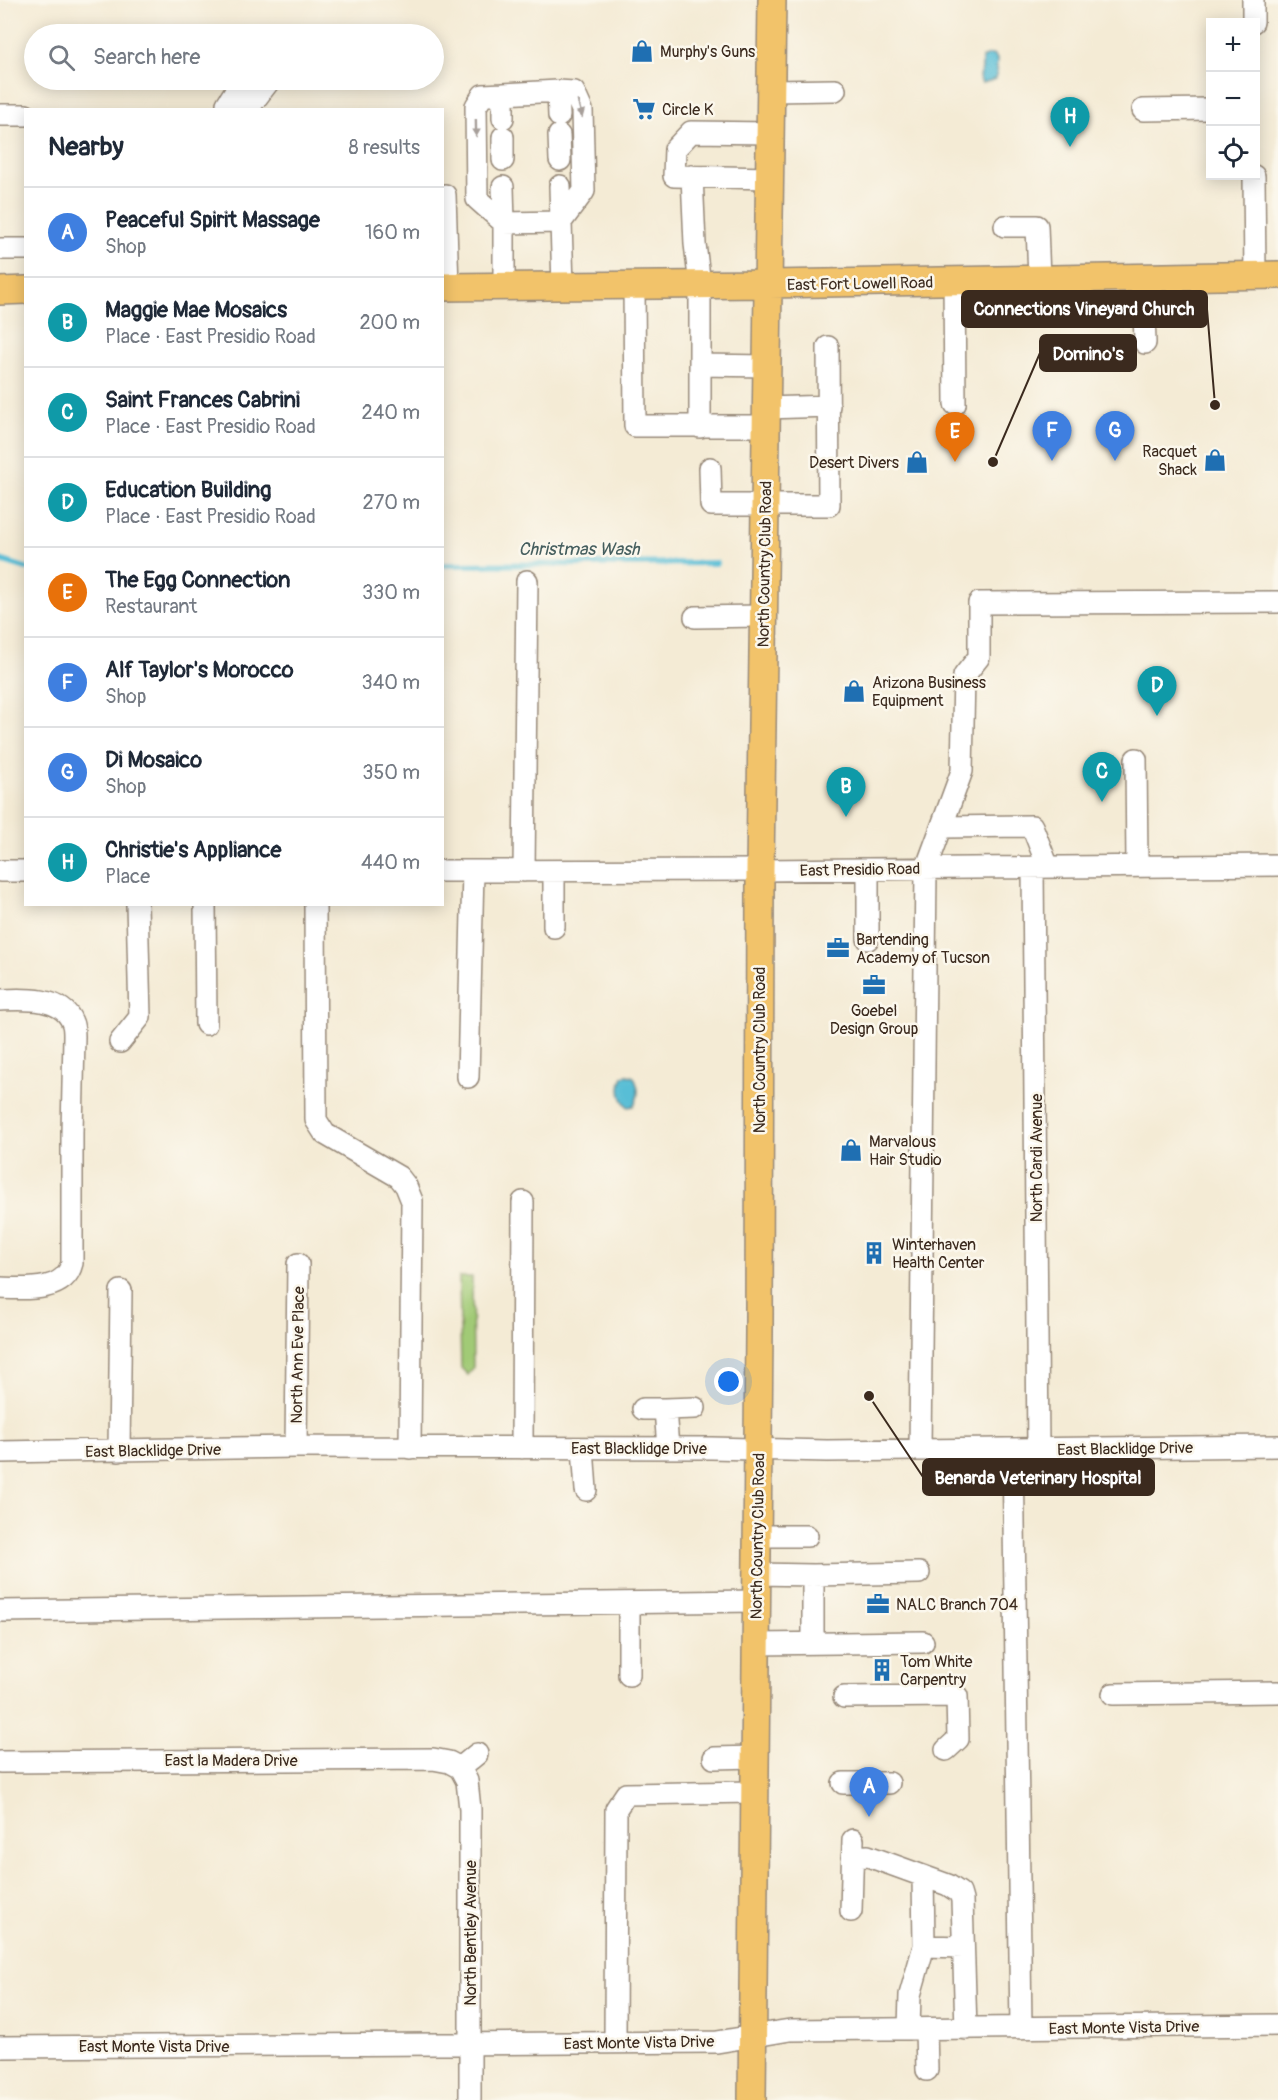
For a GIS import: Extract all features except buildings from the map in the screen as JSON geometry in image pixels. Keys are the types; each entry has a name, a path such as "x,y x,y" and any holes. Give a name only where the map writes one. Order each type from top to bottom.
{"main road":[{"name":"North Country Club Road","path":"752,2100 760,870 770,284 772,0"},
{"name":"East Fort Lowell Road","path":"445,287 1266,275"},
{"path":"0,291 24,290"}],"street":[{"path":"1253,0 1253,18"},
{"path":"228,108 227,104 234,93 242,90"},
{"path":"248,108 261,90"},
{"path":"772,91 835,90"},
{"path":"558,92 560,160"},
{"path":"574,92 582,110 584,191 561,222 504,223 477,198 476,106 483,95 574,92"},
{"path":"503,94 503,160"},
{"path":"1143,110 1206,109"},
{"path":"0,115 24,115"},
{"path":"771,178 674,176 675,148 691,132 772,133"},
{"path":"692,176 695,244 700,285 700,427"},
{"path":"1254,180 1266,275"},
{"path":"560,186 563,286"},
{"path":"503,187 504,286"},
{"path":"445,195 445,287"},
{"path":"1005,226 1037,226 1039,279"},
{"path":"0,249 24,249"},
{"path":"1143,276 1145,343"},
{"path":"954,280 955,404"},
{"path":"634,285 635,426 700,427 829,406"},
{"path":"710,468 711,506 829,505 828,346"},
{"path":"700,365 768,366"},
{"path":"524,871 527,581"},
{"path":"920,1450 926,868 962,771 964,676 979,657 979,603 1278,602"},
{"path":"695,617 763,616"},
{"path":"1136,759 1137,866"},
{"path":"943,827 1032,826 1041,867"},
{"name":"East Presidio Road","path":"444,871 1278,865"},
{"name":"North Cardi Avenue","path":"1038,1449 1041,867"},
{"path":"867,869 868,939"},
{"path":"468,1077 473,871"},
{"path":"554,871 554,927"},
{"path":"0,872 24,872"},
{"path":"120,1042 140,1017 137,906"},
{"path":"205,906 206,1024"},
{"path":"315,906 316,1120 325,1134 399,1176 412,1202 410,1448"},
{"path":"0,999 31,998 53,1005 66,1013 73,1022 74,1036 72,1263 70,1271 47,1287 0,1288"},
{"path":"522,1448 523,1202"},
{"name":"North Ann Eve Place","path":"296,1447 298,1264"},
{"path":"119,1451 121,1291"},
{"path":"643,1408 695,1408"},
{"path":"666,1408 668,1448"},
{"name":"East Blacklidge Drive","path":"0,1452 296,1447 920,1450 1278,1446"},
{"path":"583,1448 586,1490"},
{"path":"975,1449 975,1477"},
{"path":"1013,1449 1021,2028"},
{"path":"757,1536 807,1536"},
{"path":"756,1574 919,1573"},
{"path":"813,1575 813,1643"},
{"path":"0,1611 756,1601"},
{"path":"629,1604 629,1675"},
{"path":"756,1644 923,1642"},
{"path":"1113,1694 1278,1692"},
{"path":"844,1697 957,1696 958,1739 946,1750"},
{"path":"714,1758 755,1757"},
{"name":"East la Madera Drive","path":"0,1762 433,1759 449,1762 469,1761"},
{"name":"North Bentley Avenue","path":"469,1761 467,1782 470,1809 470,2100"},
{"path":"843,1783 889,1783"},
{"path":"615,2042 616,1809 620,1800 626,1794 754,1792"},
{"path":"851,1911 852,1849 868,1857 948,1885 960,1893 966,2029"},
{"path":"923,1876 924,1946 910,1995 927,2070"},
{"path":"924,1946 963,1947"},
{"name":"East Monte Vista Drive","path":"0,2047 717,2042 790,2030 1278,2025"}],"green space":[{"path":"459,1277 472,1277 473,1368 468,1375 461,1368"}],"water":[{"path":"994,55 997,59 996,79 982,83 979,76 982,69 982,58"},
{"path":"623,1076 634,1077 638,1092 633,1106 628,1107 621,1096 620,1085"}],"waterway":[{"name":"Christmas Wash","path":"0,560 24,567"},
{"name":"Christmas Wash","path":"444,565 716,563"}],"place":[{"name":"Murphy's Guns","path":"642,51"},
{"name":"Circle K","path":"644,109"},
{"name":"Christie's Appliance","path":"1070,147"},
{"name":"Connections Vineyard Church","path":"1215,405"},
{"name":"Racquet Shack","path":"1215,460"},
{"name":"Alf Taylor's Morocco","path":"1052,461"},
{"name":"Di Mosaico","path":"1115,461"},
{"name":"Desert Divers","path":"917,462"},
{"name":"The Egg Connection","path":"955,462"},
{"name":"Domino's","path":"993,462"},
{"name":"Arizona Business Equipment","path":"854,691"},
{"name":"Education Building","path":"1157,716"},
{"name":"Saint Frances Cabrini","path":"1102,802"},
{"name":"Maggie Mae Mosaics","path":"846,817"},
{"name":"Bartending Academy of Tucson","path":"838,948"},
{"name":"Goebel Design Group","path":"874,985"},
{"name":"Marvalous Hair Studio","path":"851,1150"},
{"name":"Winterhaven Health Center","path":"874,1253"},
{"name":"Benarda Veterinary Hospital","path":"869,1396"},
{"name":"NALC Branch 704","path":"878,1604"},
{"name":"Tom White Carpentry","path":"882,1670"},
{"name":"Peaceful Spirit Massage","path":"869,1817"}]}
